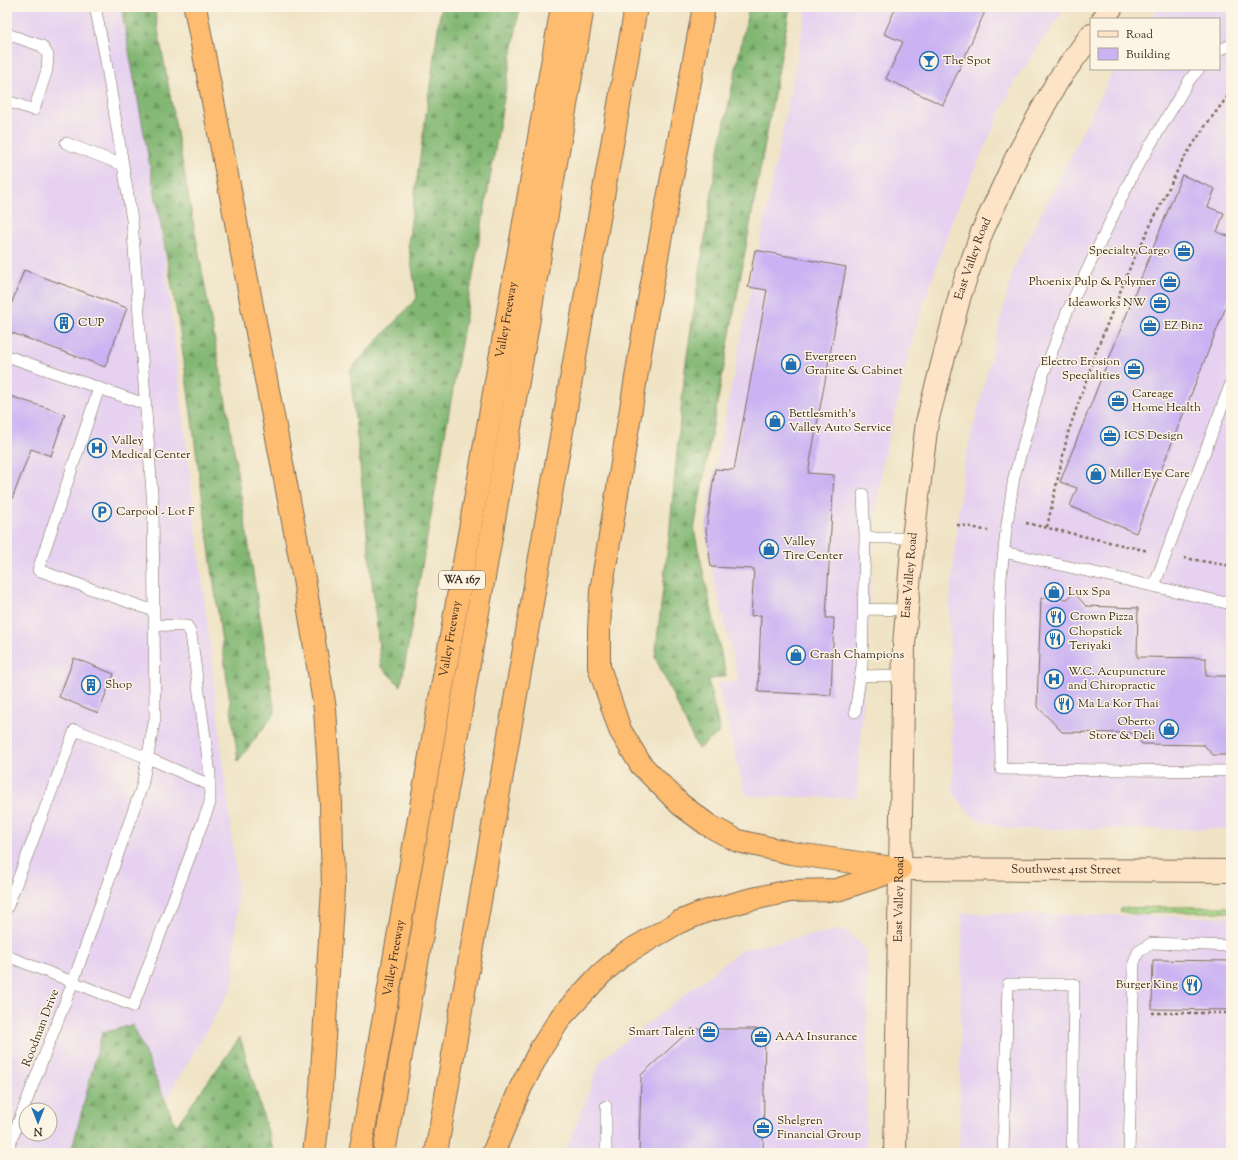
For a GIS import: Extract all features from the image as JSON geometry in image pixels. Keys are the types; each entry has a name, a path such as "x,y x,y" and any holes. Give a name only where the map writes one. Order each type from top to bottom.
{"highway":[{"path":"195,7 304,579 326,709 331,804 333,888 320,1105 314,1153"},
{"name":"Valley Freeway","path":"360,1153 562,7"},
{"path":"384,1153 583,7"},
{"path":"436,1153 636,7"},
{"path":"704,7 648,305 601,591 599,667 620,730 641,765 682,806 708,825 738,841 792,853 900,869"},
{"path":"492,1153 521,1087 540,1050 560,1017 601,974 624,954 678,922 704,912 748,900 790,891 837,890 900,869"}],"main road":[{"path":"1104,18 1112,7"},
{"name":"East Valley Road","path":"895,1153 903,676 906,610 927,422 960,295 982,232 1017,156 1057,82 1090,36"},
{"name":"Southwest 41st Street","path":"900,869 1231,871"}],"lane":[{"name":"Roodman Drive","path":"7,1151 73,982 142,786 155,718 153,507 132,220 105,55 95,7"},
{"path":"7,34 42,46 48,56 47,70 34,110 7,101"},
{"path":"1220,50 1231,45"},
{"path":"1198,70 1190,79 1134,172 1067,312 1041,382 1014,477 1006,531 999,632 1002,769 1231,771"},
{"path":"66,143 123,165"},
{"path":"7,356 145,404"},
{"path":"1154,586 1231,383"},
{"path":"99,388 38,570 154,611"},
{"path":"855,712 860,676 864,609 865,537 863,494"},
{"path":"865,537 913,538"},
{"path":"1004,552 1231,604"},
{"path":"864,609 906,610"},
{"path":"8,959 73,982 133,1006 210,803 210,774 191,634 187,626 154,626"},
{"path":"860,676 903,676"},
{"path":"7,908 75,730 148,758 210,785"},
{"path":"1129,1153 1134,963 1138,952 1152,943 1231,946"},
{"path":"1004,1153 1008,984 1074,984 1072,1153"},
{"path":"606,1106 606,1153"}],"path":[{"path":"1047,527 1068,433 1097,349 1131,265 1182,161 1206,125 1231,92"},
{"path":"957,526 967,526 1002,534 1018,522 1047,527 1166,555 1231,566"},
{"path":"1151,1013 1231,1013"}],"shaded area":[{"name":"Valley Medical Center","path":"7,7 136,7 238,890 233,986 134,1153 7,1153"},
{"path":"807,7 1066,7 1014,82 953,218 914,333 882,466 874,528 857,798 748,796 743,787 717,682 739,682 711,567 706,530 715,469"},
{"path":"1158,7 1231,7 1231,829 1009,829 982,821 970,814 953,792 949,610 963,468 1014,267 1113,70 1220,70 1220,18 1151,18"},
{"path":"962,913 1231,917 1231,1153 959,1153"},
{"path":"843,929 865,948 868,969 866,1153 565,1153 601,1060 743,949"}],"green space":[{"path":"121,7 154,7 228,413 275,713 238,761 179,325"},
{"path":"441,7 520,7 401,686 381,667 350,370 417,298 408,243"},
{"path":"749,7 790,7 694,530 726,676 708,680 720,732 698,749 655,657 669,537 685,369 717,159"},
{"path":"1231,907 1231,912 1151,912 1140,915 1120,911 1122,908"},
{"path":"133,1025 176,1126 240,1037 273,1153 71,1153 102,1033"}],"building":[{"name":"The Spot","path":"896,7 987,7 943,105 886,79 903,42 884,34"},
{"path":"1182,175 1215,189 1208,207 1224,213 1217,232 1231,237 1231,294 1136,533 1070,506 1077,488 1060,482"},
{"path":"755,250 846,267 808,473 834,475 826,618 834,618 831,695 758,692 761,615 751,616 754,569 711,567 706,530 715,469 734,470 767,290 748,287"},
{"name":"CUP","path":"24,270 127,308 105,367 7,331 7,316"},
{"path":"7,395 65,414 51,456 31,449 9,507 7,507"},
{"path":"1074,593 1086,606 1138,608 1137,657 1206,658 1206,676 1231,676 1231,755 1213,755 1204,745 1142,744 1132,733 1062,732 1037,706 1041,598 1067,599"},
{"name":"Shop","path":"74,658 114,674 98,713 59,697"},
{"name":"Burger King","path":"1153,960 1231,961 1231,1010 1152,1009"},
{"path":"691,1029 765,1029 763,1153 639,1153 641,1075"}],"place":[{"name":"The Spot","path":"929,61"},
{"name":"Specialty Cargo","path":"1184,251"},
{"name":"Phoenix Pulp & Polymer","path":"1170,282"},
{"name":"Ideaworks NW","path":"1160,303"},
{"name":"CUP","path":"64,323"},
{"name":"EZ Binz","path":"1150,326"},
{"name":"Evergreen Granite & Cabinet","path":"791,364"},
{"name":"Electro Erosion Specialities","path":"1134,369"},
{"name":"Careage Home Health","path":"1118,401"},
{"name":"Bettlesmith's Valley Auto Service","path":"775,421"},
{"name":"ICS Design","path":"1110,436"},
{"name":"Valley Medical Center","path":"97,448"},
{"name":"Miller Eye Care","path":"1096,474"},
{"name":"Carpool - Lot F","path":"102,512"},
{"name":"Valley Tire Center","path":"769,549"},
{"name":"Lux Spa","path":"1054,592"},
{"name":"Crown Pizza","path":"1056,617"},
{"name":"Chopstick Teriyaki","path":"1055,639"},
{"name":"Crash Champions","path":"796,655"},
{"name":"W.C. Acupuncture and Chiropractic","path":"1054,679"},
{"name":"Shop","path":"91,685"},
{"name":"Ma La Kor Thai","path":"1064,704"},
{"name":"Oberto Store & Deli","path":"1169,729"},
{"name":"Burger King","path":"1192,985"},
{"name":"Smart Talent","path":"709,1032"},
{"name":"AAA Insurance","path":"761,1037"},
{"name":"Shelgren Financial Group","path":"763,1128"}]}
